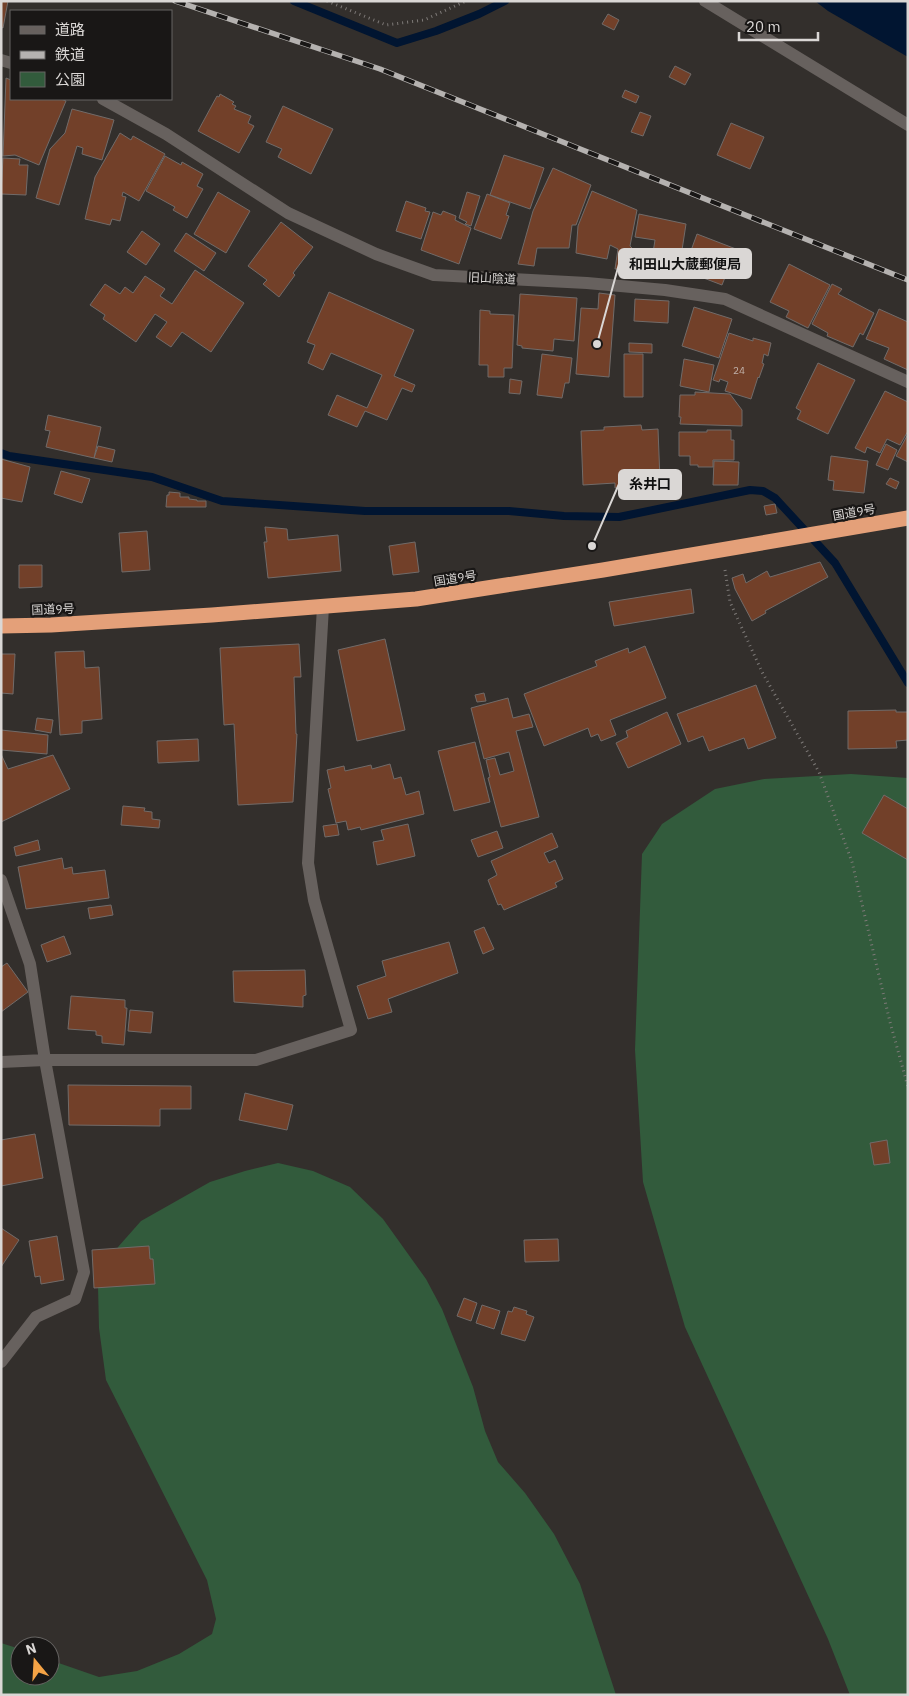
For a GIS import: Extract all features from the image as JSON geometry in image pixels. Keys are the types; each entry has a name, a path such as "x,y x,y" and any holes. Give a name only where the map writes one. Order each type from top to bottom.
{"highway":[{"name":"国道9号","path":"1,626 52,625 203,616 416,599 908,518"}],"street":[{"path":"705,1 908,125"},
{"name":"旧山陰道","path":"105,100 166,134 288,213 376,254 434,275 665,290 725,299 908,382"},
{"path":"1,1062 45,1060 256,1060 351,1030 314,900 308,863 323,607"},
{"path":"1,880 30,964 45,1060 84,1272 75,1299 36,1317 1,1362"}],"path":[{"path":"327,1 386,25 424,20 466,1"},
{"path":"722,550 730,602 762,672 819,772 852,862 890,1022 908,1087"}],"green space":[{"path":"851,774 908,778 908,1695 850,1695 828,1639 685,1327 643,1182 635,1050 642,854 662,824 715,789 764,779"},
{"path":"278,1163 313,1171 350,1187 383,1219 426,1279 442,1309 473,1387 485,1431 498,1462 525,1493 554,1534 580,1584 616,1695 1,1695 1,1643 10,1646 10,1686 60,1686 60,1663 99,1677 137,1671 179,1654 212,1634 216,1619 207,1580 106,1380 99,1328 98,1286 118,1247 141,1221 210,1182"}],"water":[{"path":"815,1 908,1 908,57 828,11"}],"building":[{"path":"1,1 8,1 3,28 1,27"},
{"path":"608,14 619,20 614,30 602,24"},
{"path":"675,66 691,74 685,85 669,77"},
{"path":"6,78 10,80 10,100 66,101 39,165 15,155 3,156"},
{"path":"625,90 639,96 636,103 622,97"},
{"path":"220,94 234,102 232,104 236,106 234,109 251,116 248,123 254,126 239,153 198,131 217,96 219,97"},
{"path":"283,106 333,129 311,174 278,157 282,149 266,142"},
{"path":"72,109 114,120 102,160 82,154 83,148 77,146 59,205 36,198 50,149 65,133"},
{"path":"640,112 651,116 643,136 631,132"},
{"path":"731,123 764,137 750,169 717,155"},
{"path":"120,133 131,140 133,136 165,154 139,201 123,192 122,196 126,197 120,221 112,219 110,225 85,219 95,177"},
{"path":"504,155 544,168 530,209 490,195"},
{"path":"165,156 181,165 182,162 203,174 197,186 203,189 187,218 173,210 175,207 146,191"},
{"path":"3,158 20,159 19,165 28,165 26,195 1,194"},
{"path":"553,168 591,185 576,225 572,225 569,248 537,248 534,266 518,264 533,211"},
{"path":"592,191 637,210 630,246 634,250 631,269 615,269 618,249 610,245 607,259 576,253 578,226"},
{"path":"218,192 250,211 226,253 194,234"},
{"path":"467,192 480,196 471,226 465,224 467,222 459,218"},
{"path":"487,194 510,203 506,215 509,216 501,239 474,229"},
{"path":"406,201 426,208 425,211 430,212 421,239 396,231"},
{"path":"443,211 456,216 455,220 471,228 459,264 421,250 433,212 441,215"},
{"path":"639,214 686,224 678,276 650,272 655,240 635,237"},
{"path":"281,222 313,247 293,273 295,275 279,297 263,284 267,280 248,266"},
{"path":"142,231 160,244 146,265 127,252"},
{"path":"186,233 216,253 204,271 174,251"},
{"path":"697,234 736,249 722,285 685,271"},
{"path":"789,264 830,285 808,328 786,317 789,311 770,302"},
{"path":"195,270 244,303 211,352 182,332 171,347 156,337 167,322 155,314 136,342 103,319 105,315 90,305 105,284 120,294 125,287 133,293 145,276 165,289 160,296 172,304"},
{"path":"832,284 842,289 838,294 874,313 863,335 860,333 853,347 827,336 828,333 812,324"},
{"path":"329,292 414,330 394,376 415,385 412,392 402,388 387,420 365,411 357,427 328,415 337,395 367,408 382,375 331,353 323,370 308,363 315,345 307,342"},
{"path":"599,293 615,295 609,377 576,374 581,308 598,309"},
{"path":"520,294 577,298 574,341 554,339 553,351 522,348 522,346 517,345"},
{"path":"635,299 669,301 668,323 634,321"},
{"path":"694,307 732,319 719,358 682,346"},
{"path":"879,309 908,322 908,370 884,359 889,348 866,339"},
{"path":"480,310 490,311 490,314 514,315 512,368 504,368 504,377 488,377 488,365 479,365"},
{"path":"729,333 753,341 753,338 771,343 768,356 764,354 762,363 764,364 751,399 725,391 728,382 720,379 719,382 713,380"},
{"path":"629,343 652,344 652,353 629,352"},
{"path":"542,354 572,358 569,383 565,383 562,398 537,395"},
{"path":"624,354 643,354 643,397 624,397"},
{"path":"684,359 714,365 709,392 680,386"},
{"path":"818,363 855,380 828,434 797,419 801,411 796,408"},
{"path":"510,379 522,381 520,394 509,393"},
{"path":"885,391 908,402 908,431 900,445 887,439 880,453 867,447 865,453 855,448"},
{"path":"695,392 730,394 742,410 742,426 680,424 680,395 695,395"},
{"path":"48,415 101,427 94,458 46,447 50,431 45,430"},
{"path":"641,425 642,430 658,429 660,480 639,481 639,487 615,488 615,483 583,485 581,431 604,430 604,427"},
{"path":"707,430 731,430 731,440 734,440 734,460 713,460 713,467 698,467 698,465 690,465 690,456 679,456 679,432 707,432"},
{"path":"908,434 908,462 896,456"},
{"path":"886,444 897,450 888,470 876,465"},
{"path":"98,446 115,450 112,462 94,458"},
{"path":"831,456 868,461 864,493 833,490 834,481 828,480"},
{"path":"1,459 30,467 22,502 1,498"},
{"path":"714,461 739,462 738,485 713,485"},
{"path":"61,471 90,479 82,503 54,494"},
{"path":"890,478 899,482 896,489 886,484"},
{"path":"169,492 180,493 180,497 206,501 206,507 166,507"},
{"path":"775,504 777,513 766,515 764,506"},
{"path":"265,527 287,529 288,540 338,535 341,571 268,578 264,542 267,542"},
{"path":"147,531 150,570 122,572 119,533"},
{"path":"415,542 419,572 393,575 389,546"},
{"path":"820,562 828,577 765,611 766,613 752,621 735,589 732,578 743,574 746,583 767,571 770,577"},
{"path":"19,565 42,565 42,587 19,588"},
{"path":"691,589 694,613 614,626 609,602"},
{"path":"385,639 405,730 357,741 338,650"},
{"path":"299,644 301,677 294,677 297,734 293,802 238,805 234,724 224,725 220,648"},
{"path":"645,646 666,698 610,720 616,735 601,741 598,734 591,737 588,728 544,746 524,694 597,666 595,661 628,648 629,653"},
{"path":"84,651 85,668 99,667 102,719 82,721 82,733 60,735 55,652"},
{"path":"1,654 15,654 13,694 1,693"},
{"path":"756,685 776,738 748,749 744,738 709,751 703,736 688,742 677,714"},
{"path":"484,693 486,701 477,702 475,695"},
{"path":"508,698 513,718 529,714 533,727 516,731 539,817 501,827 488,778 490,777 486,760 495,758 500,775 514,771 509,752 484,759 471,708"},
{"path":"896,710 896,712 908,712 908,740 896,741 897,748 848,749 848,711"},
{"path":"667,712 681,744 628,768 616,743 628,737 626,731"},
{"path":"37,718 53,720 51,733 35,730"},
{"path":"1,730 48,735 47,754 1,750"},
{"path":"198,739 199,761 158,763 157,741"},
{"path":"475,742 490,802 454,811 438,751"},
{"path":"1,754 8,769 53,755 70,789 1,822"},
{"path":"390,764 394,779 401,777 406,795 419,791 424,814 361,830 360,827 348,830 346,821 336,823 328,789 331,788 327,770 344,766 345,771 371,765 372,769"},
{"path":"884,795 908,809 908,860 862,833"},
{"path":"123,806 145,808 144,811 152,812 152,819 160,820 159,828 121,825"},
{"path":"337,824 339,835 325,837 323,826"},
{"path":"408,824 415,856 377,865 373,842 384,840 381,830"},
{"path":"497,831 503,848 478,857 471,840"},
{"path":"552,833 558,847 544,853 549,863 555,860 563,879 555,883 557,887 504,910 501,904 498,905 488,880 497,875 491,861"},
{"path":"38,840 40,850 16,856 14,847"},
{"path":"62,858 64,869 72,867 73,874 105,870 109,898 26,909 18,867"},
{"path":"111,905 113,915 90,919 88,908"},
{"path":"484,927 494,949 483,954 474,931"},
{"path":"64,936 71,954 47,962 41,945"},
{"path":"449,942 458,973 388,999 392,1012 368,1019 357,986 386,976 382,961"},
{"path":"7,963 28,992 1,1012 1,967"},
{"path":"305,970 306,995 303,996 303,1007 234,1002 233,971"},
{"path":"71,996 125,1000 125,1008 127,1008 124,1045 102,1043 102,1036 96,1035 96,1031 68,1029"},
{"path":"130,1010 153,1012 151,1033 128,1031"},
{"path":"68,1085 191,1086 191,1109 160,1109 160,1126 69,1125"},
{"path":"245,1093 293,1105 287,1130 239,1120"},
{"path":"35,1134 43,1178 1,1186 1,1140"},
{"path":"887,1140 890,1163 874,1165 870,1143"},
{"path":"1,1228 19,1240 1,1267"},
{"path":"57,1236 64,1280 41,1284 40,1276 35,1277 29,1241"},
{"path":"558,1239 559,1261 525,1262 524,1240"},
{"path":"149,1246 150,1259 153,1259 155,1284 94,1288 92,1250"},
{"path":"464,1298 477,1303 471,1321 457,1316"},
{"path":"482,1305 500,1311 494,1329 476,1323"},
{"path":"514,1307 527,1311 526,1314 534,1317 525,1341 501,1334 508,1311 512,1312"}],"waterway":[{"path":"294,1 397,43 436,31 479,14 505,1"},
{"path":"1,453 9,456 152,477 222,501 365,511 509,511 564,516 619,517 750,490 763,491 775,498 835,563 908,683"}],"railway":[{"path":"175,1 380,69 908,280"}],"place":[{"name":"和田山大蔵郵便局","path":"597,344"},
{"name":"糸井口","path":"592,546"}]}
